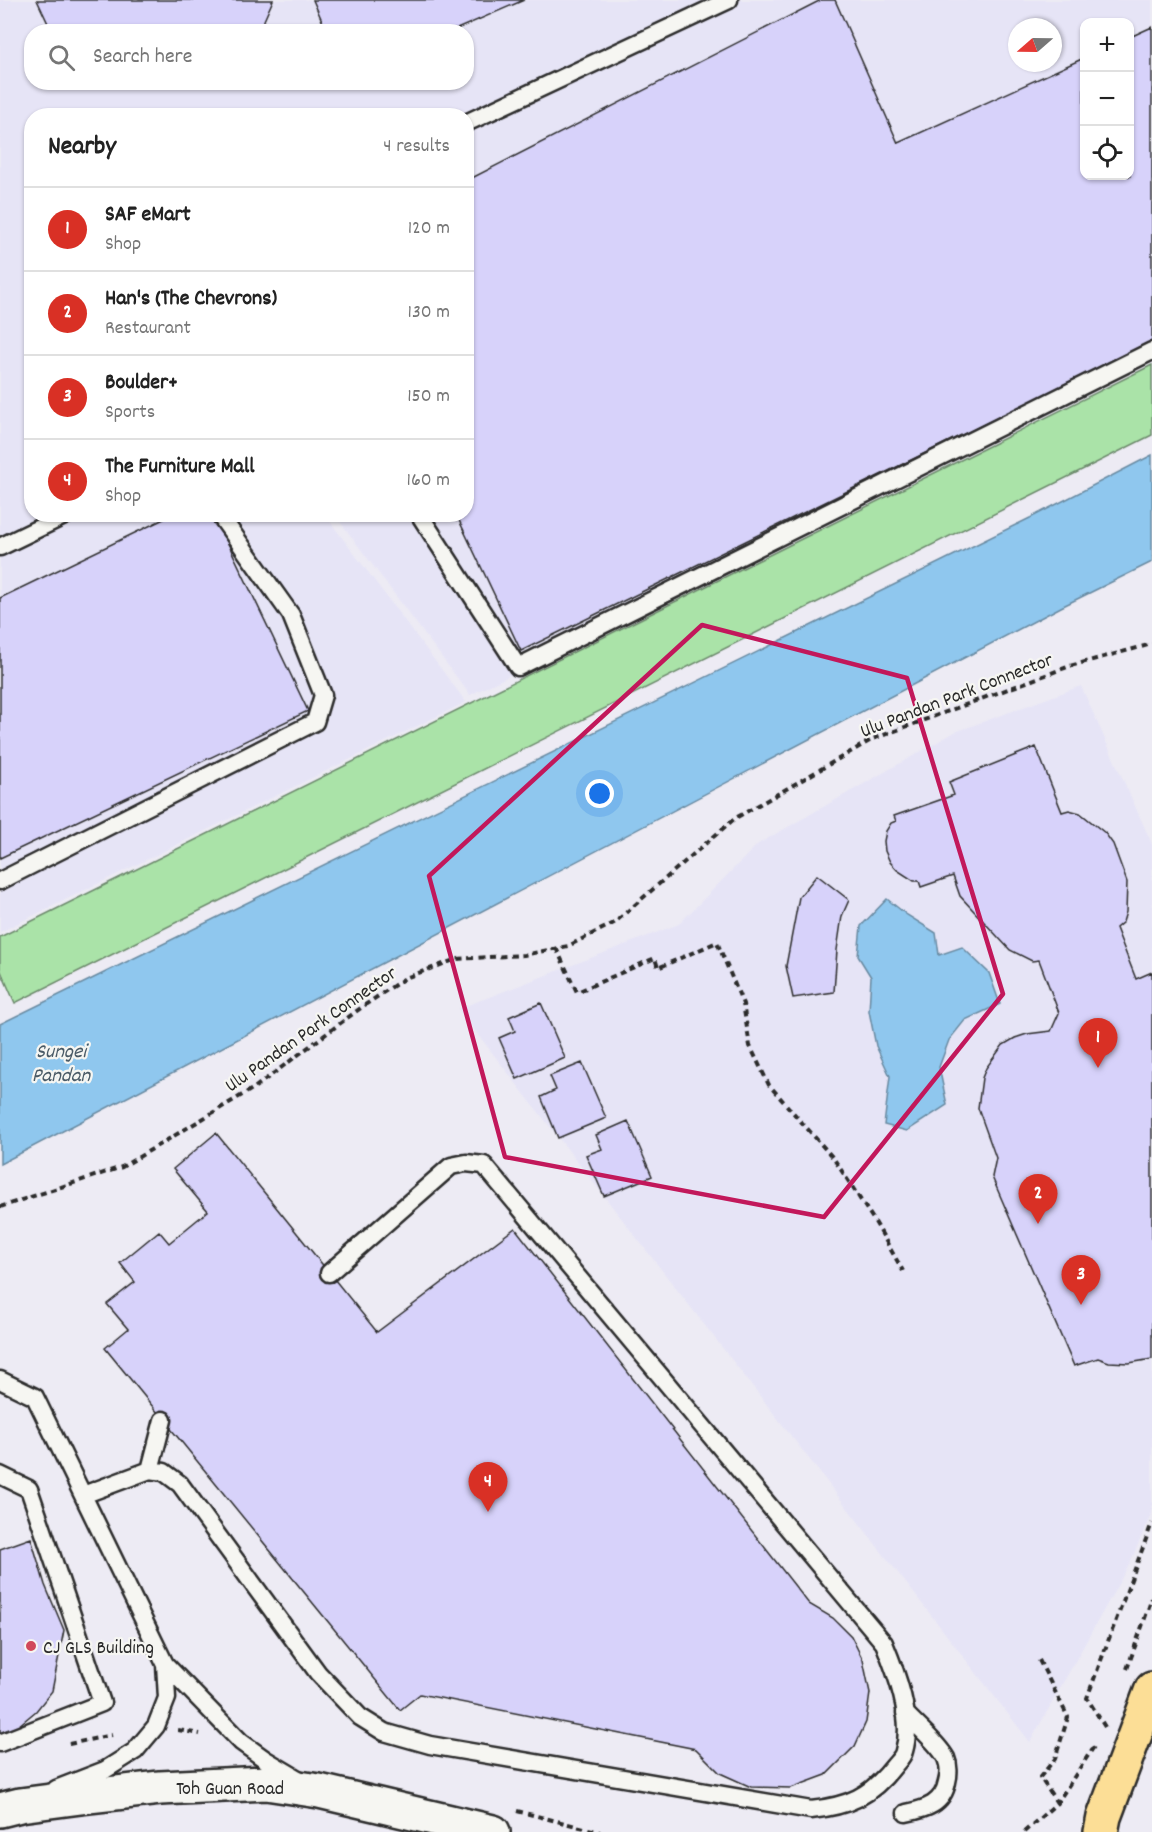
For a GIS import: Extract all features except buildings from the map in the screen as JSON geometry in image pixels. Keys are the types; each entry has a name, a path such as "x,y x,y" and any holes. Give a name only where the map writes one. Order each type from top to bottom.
{"main road":[{"path":"1095,1827 1139,1681"},
{"name":"Toh Guan Road","path":"10,1808 81,1797 183,1787 266,1783 319,1791 493,1832"}],"lane":[{"path":"474,119 729,0"},
{"path":"424,522 518,668 1152,351"},
{"path":"0,547 52,522"},
{"path":"0,881 315,722 322,695 291,615 225,522"},
{"path":"83,1495 150,1470 164,1472 180,1484 318,1673 360,1717 384,1732 430,1746 811,1810 836,1808 860,1799 884,1779 904,1753 907,1726 898,1675 884,1643 484,1165 466,1163 451,1167 329,1273"},
{"path":"0,1380 35,1397 165,1664 241,1742 266,1761 319,1791"},
{"path":"150,1470 164,1420"},
{"path":"0,1475 28,1489 102,1703 0,1743"},
{"path":"10,1808 30,1798 105,1770 135,1751 156,1726 167,1698 165,1664"},
{"path":"905,1713 947,1759 949,1775 946,1790 938,1801 927,1809 906,1813"}],"path":[{"name":"Ulu Pandan Park Connector","path":"0,1208 122,1167 254,1088 362,1007 405,978 457,958 524,955 568,946 614,923 735,819 873,739 1070,666 1152,644"},
{"path":"556,948 577,992 655,958 658,968 717,942 743,1004 750,1046 769,1084 834,1159 875,1222 903,1271"},
{"path":"1108,1719 1105,1727 1087,1698 1152,1523"},
{"path":"1139,1681 1152,1598"},
{"path":"1039,1660 1068,1717 1055,1759 1040,1777 1058,1803"},
{"path":"1024,1832 1058,1803 1099,1737"}],"highlighted area":[{"path":"702,625 907,678 1003,994 824,1217 505,1157 429,876"}],"shaded area":[{"path":"0,0 1152,0 1152,356 470,695 340,522 474,522 474,108 24,108 24,522 330,522 466,702 0,932"},
{"path":"1081,686 1152,844 1152,1512 1130,1563 1030,1742 458,1009 679,924 758,844 955,732"}],"green space":[{"path":"1152,365 1152,435 15,1003 0,969 0,937"}],"water":[{"name":"Sungei Pandan","path":"1152,455 1152,562 1061,607 0,1164 0,1024 1032,517"},
{"path":"887,899 936,933 939,955 962,947 989,973 1000,1004 965,1020 949,1040 939,1067 947,1105 907,1131 884,1125 890,1076 876,1046 869,1011 871,977 858,956 861,926"}],"place":[{"name":"SAF eMart","path":"1098,1068"},
{"name":"Han's (The Chevrons)","path":"1038,1224"},
{"name":"Boulder+","path":"1081,1305"},
{"name":"The Furniture Mall","path":"488,1512"},
{"name":"CJ GLS Building","path":"31,1646"}]}
